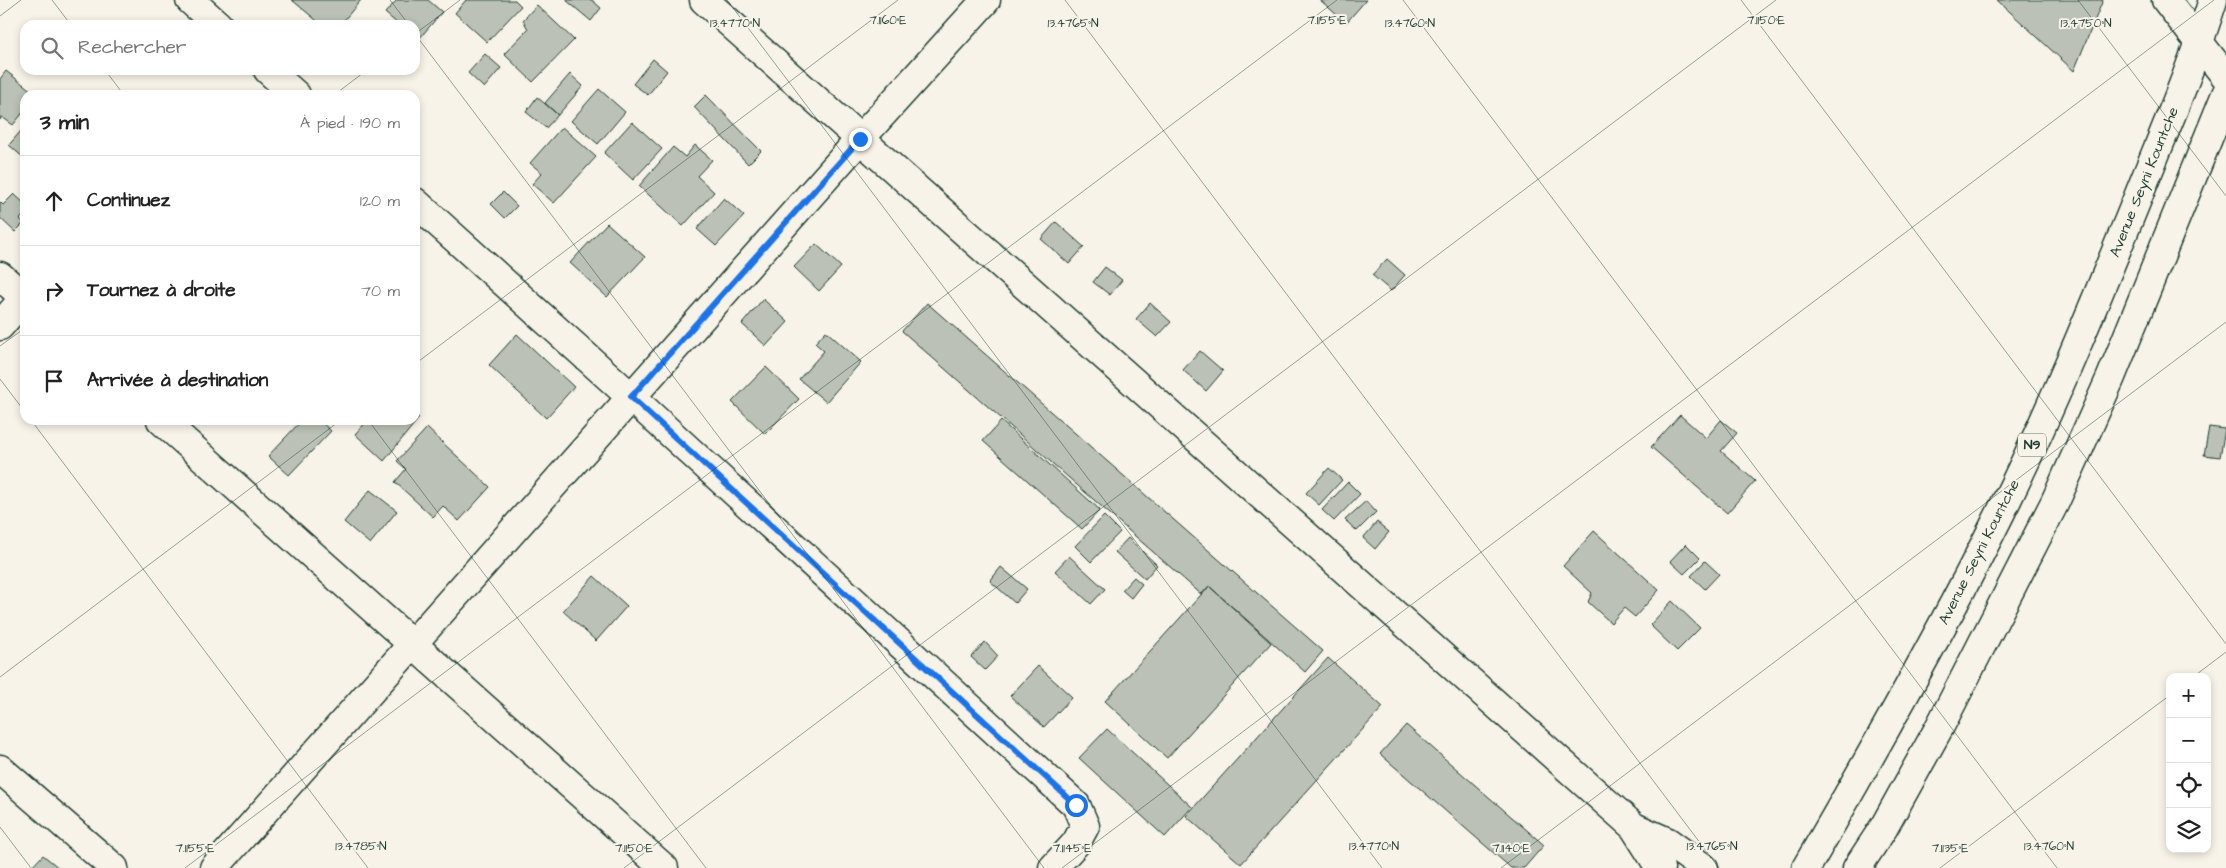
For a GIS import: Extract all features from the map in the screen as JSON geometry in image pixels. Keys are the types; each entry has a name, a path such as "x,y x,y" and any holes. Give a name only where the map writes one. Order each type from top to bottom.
{"main road":[{"path":"190,0 212,20"},
{"path":"704,0 1634,827 1660,868"},
{"path":"214,868 860,139 986,0"},
{"path":"2166,0 2226,77"},
{"name":"Avenue Seyni Kountche","path":"1806,868 1883,734 2001,512 2051,405 2103,281 2199,43 2213,0"},
{"path":"274,75 290,90"},
{"path":"1857,868 1884,827 1939,728 2055,502 2111,377 2226,94"},
{"path":"420,207 1076,805 1085,826 1076,843 1053,868"},
{"path":"0,276 20,294"},
{"path":"0,326 20,304"},
{"path":"167,425 664,868"},
{"path":"0,769 114,868"},
{"path":"1634,827 1668,842 1704,868"}],"building":[{"path":"292,0 361,0 344,20 316,20"},
{"path":"397,0 428,0 442,12 420,38 420,20 393,20 385,13"},
{"path":"466,0 515,0 521,6 487,42 455,13"},
{"path":"566,0 592,0 601,8 591,21"},
{"path":"1320,0 1366,0 1346,23"},
{"path":"1997,0 2103,0 2074,71"},
{"path":"537,5 574,40 533,82 504,54 528,29 523,20"},
{"path":"485,54 501,68 484,88 468,73"},
{"path":"653,59 667,71 648,95 633,84"},
{"path":"6,71 31,90 20,90 20,116 13,125 2,117 0,120 0,79"},
{"path":"570,74 583,86 558,115 545,103"},
{"path":"599,89 625,112 598,144 571,121"},
{"path":"706,95 761,151 748,164 694,107"},
{"path":"537,97 558,115 546,128 526,112"},
{"path":"632,122 662,149 633,180 604,153"},
{"path":"562,127 596,157 554,203 532,184 542,173 530,163"},
{"path":"20,132 20,155 9,145"},
{"path":"695,145 712,160 697,176 714,192 683,226 639,186 673,147 685,157"},
{"path":"503,192 517,206 505,218 491,204"},
{"path":"14,194 20,199 20,227 15,232 0,218 0,202 3,205"},
{"path":"724,198 744,216 716,246 697,229"},
{"path":"1056,222 1084,247 1069,264 1041,239"},
{"path":"607,223 645,257 607,297 570,263"},
{"path":"816,244 841,267 819,291 794,267"},
{"path":"1387,259 1405,275 1391,291 1372,275"},
{"path":"1105,267 1122,280 1110,295 1093,282"},
{"path":"763,299 788,322 766,346 742,324"},
{"path":"927,303 1323,651 1305,672 1209,586 1202,595 902,331"},
{"path":"1150,303 1171,322 1157,337 1136,319"},
{"path":"826,331 861,362 826,402 799,379 824,351 815,343"},
{"path":"517,334 574,387 546,418 489,365"},
{"path":"1200,351 1223,371 1206,391 1183,370"},
{"path":"766,367 799,399 765,434 732,402"},
{"path":"1680,415 1706,438 1721,420 1737,433 1721,451 1755,481 1727,513 1651,447"},
{"path":"1001,421 1100,510 1082,529 983,441"},
{"path":"297,425 324,425 331,431 289,475 268,456"},
{"path":"363,425 413,425 384,461 355,434"},
{"path":"2209,427 2225,429 2220,457 2204,455"},
{"path":"427,428 490,487 459,521 443,506 433,517 395,482 406,469 397,461"},
{"path":"1329,468 1342,480 1319,505 1306,493"},
{"path":"1348,482 1360,494 1334,521 1322,510"},
{"path":"370,490 397,511 370,544 344,522"},
{"path":"1366,501 1376,512 1357,531 1345,520"},
{"path":"1104,516 1120,532 1091,562 1075,546"},
{"path":"1377,522 1389,532 1375,549 1363,538"},
{"path":"1594,531 1659,590 1635,617 1624,608 1611,623 1588,602 1592,593 1563,566"},
{"path":"1128,538 1157,565 1145,579 1115,552"},
{"path":"1686,544 1700,558 1684,574 1670,561"},
{"path":"1069,556 1105,589 1091,604 1055,571"},
{"path":"1705,561 1719,574 1705,589 1691,576"},
{"path":"1001,567 1027,589 1015,603 990,581"},
{"path":"594,576 627,606 596,641 563,611"},
{"path":"1134,577 1142,584 1131,598 1122,590"},
{"path":"1209,586 1271,643 1167,758 1105,701"},
{"path":"1672,601 1700,628 1677,651 1650,625"},
{"path":"985,642 998,656 985,670 971,657"},
{"path":"1328,658 1383,707 1241,864 1186,816"},
{"path":"1038,666 1072,697 1044,727 1010,696"},
{"path":"1406,725 1544,845 1524,868 1511,868 1380,754"},
{"path":"1107,729 1192,807 1165,837 1079,758"},
{"path":"43,855 59,868 31,868"}],"route":[{"path":"860,139 631,397 1076,805"}]}
